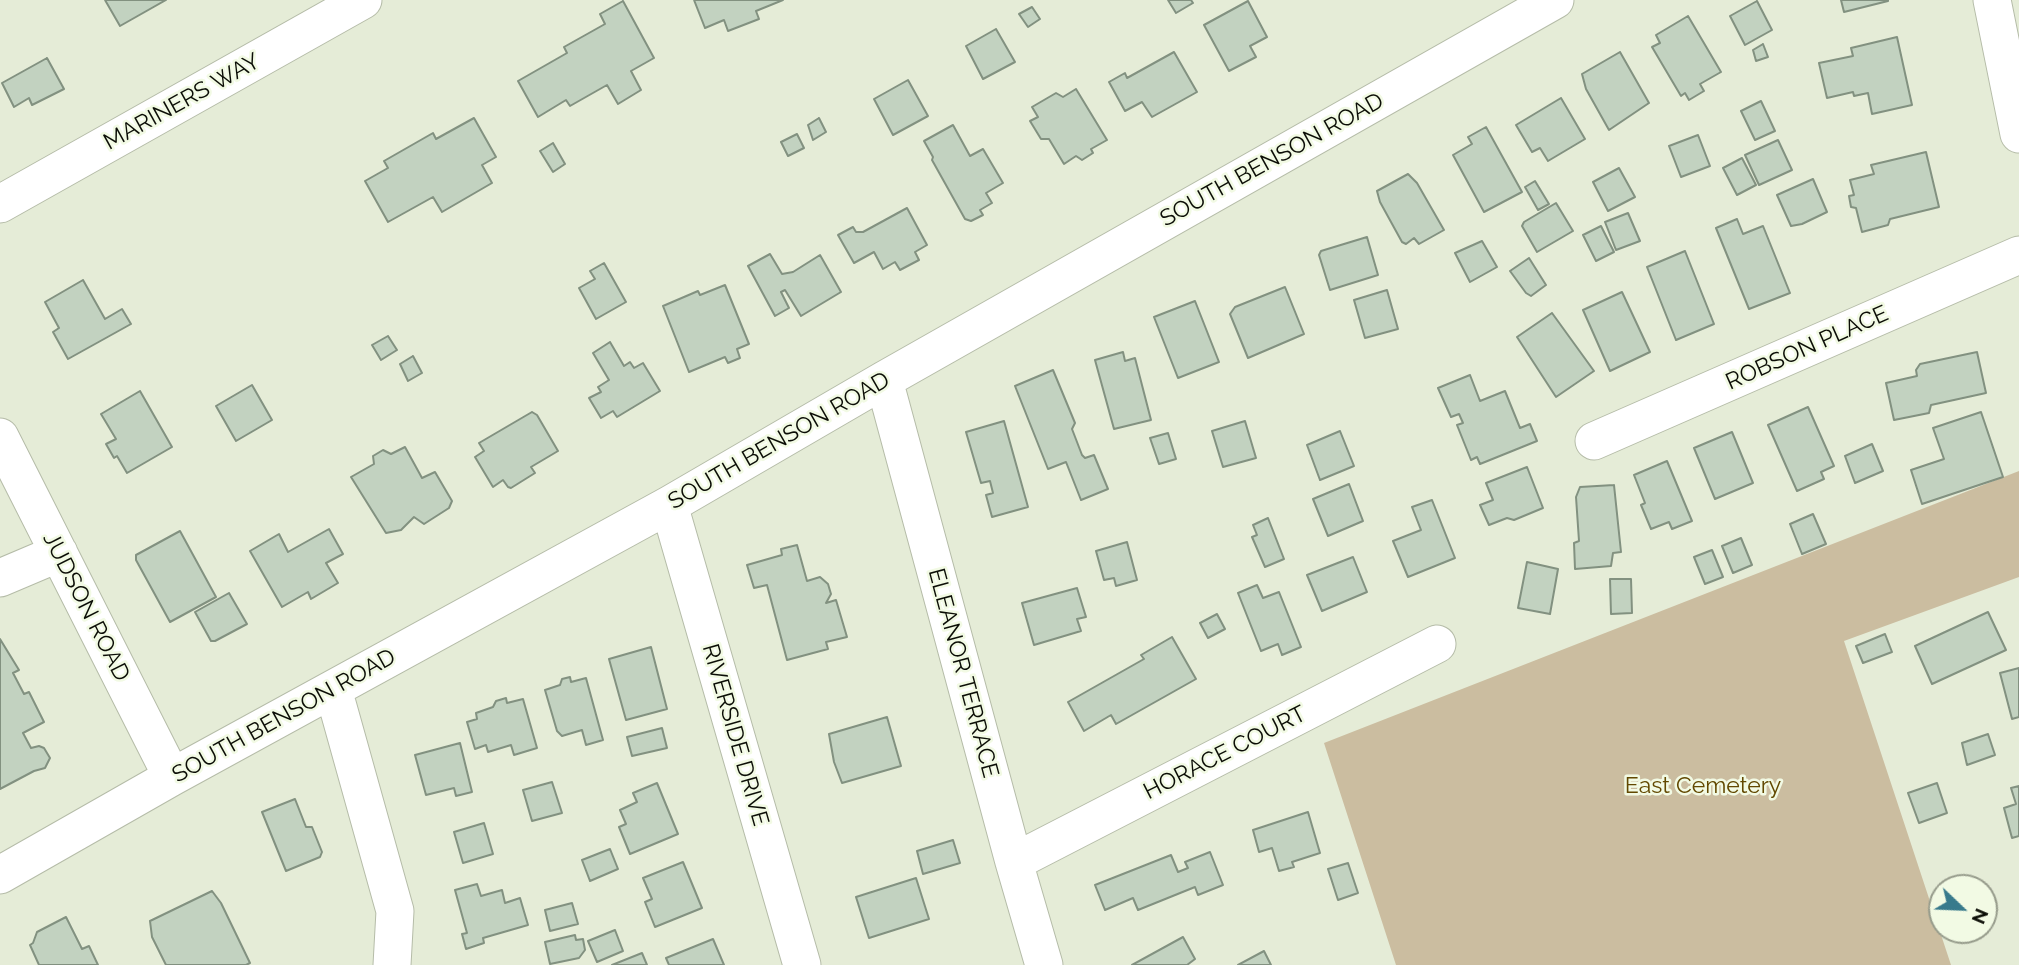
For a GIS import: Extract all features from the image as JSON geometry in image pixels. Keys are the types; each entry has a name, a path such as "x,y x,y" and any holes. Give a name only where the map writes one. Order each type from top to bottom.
{"street":[{"name":"MARINERS WAY","path":"0,204 363,0"},
{"name":"SOUTH BENSON ROAD","path":"0,875 172,777 669,505 884,380 1555,0"},
{"path":"1992,0 2019,134"},
{"name":"ROBSON PLACE","path":"1594,441 2019,255"},
{"name":"ELEANOR TERRACE","path":"884,380 1044,965"},
{"name":"JUDSON ROAD","path":"0,437 172,777"},
{"name":"RIVERSIDE DRIVE","path":"669,505 802,965"},
{"path":"0,578 59,553"},
{"name":"HORACE COURT","path":"1014,862 1437,644"},
{"path":"333,690 394,911 392,965"}],"green space":[{"name":"East Cemetery","path":"2019,471 2019,577 1844,641 1928,895 1928,944 1944,944 1951,965 1396,965 1324,743"}],"building":[{"path":"105,0 166,0 120,26"},
{"path":"694,0 783,0 756,11 759,19 728,31 724,20 705,28"},
{"path":"1168,0 1191,0 1193,3 1176,13"},
{"path":"1841,0 1888,0 1888,1 1844,12"},
{"path":"623,1 654,58 631,71 641,90 618,104 607,85 570,106 566,100 538,117 518,81 567,53 564,47 605,24 600,14"},
{"path":"1248,1 1267,37 1250,46 1256,57 1229,71 1204,25"},
{"path":"1757,1 1772,30 1745,45 1730,16"},
{"path":"1032,7 1040,19 1028,27 1019,14"},
{"path":"1688,16 1721,72 1700,84 1704,91 1689,100 1685,93 1681,96 1652,47 1660,43 1656,35"},
{"path":"996,29 1015,62 983,79 966,46"},
{"path":"1897,37 1912,105 1872,114 1868,93 1854,96 1853,92 1827,98 1819,63 1853,56 1851,48"},
{"path":"1763,44 1768,57 1756,61 1753,50"},
{"path":"1174,52 1197,92 1152,117 1142,102 1125,111 1109,82 1125,73 1127,78"},
{"path":"1620,52 1649,103 1609,130 1586,89 1582,74"},
{"path":"47,58 64,89 32,105 29,98 14,107 2,83"},
{"path":"908,80 928,116 893,135 874,99"},
{"path":"1076,89 1107,140 1091,149 1093,153 1082,160 1076,156 1064,164 1049,139 1041,139 1030,121 1038,117 1032,107 1056,93 1063,97"},
{"path":"1561,98 1585,139 1548,161 1540,148 1532,152 1516,125"},
{"path":"1761,101 1775,131 1755,140 1741,111"},
{"path":"474,118 496,157 482,165 492,183 442,212 433,197 388,222 365,181 388,168 384,161 433,133 436,139"},
{"path":"819,118 826,132 813,140 808,125"},
{"path":"953,125 970,156 983,149 1003,183 986,193 992,203 980,210 983,215 971,221 965,219 924,141"},
{"path":"1486,127 1522,192 1484,212 1453,155 1472,144 1468,137"},
{"path":"797,134 804,148 788,156 781,142"},
{"path":"1698,135 1710,166 1681,177 1669,146"},
{"path":"1778,140 1792,170 1759,185 1745,155"},
{"path":"553,143 565,164 553,172 540,151"},
{"path":"1926,152 1939,207 1890,219 1888,225 1862,232 1856,208 1851,207 1849,196 1854,195 1850,180 1874,174 1871,165"},
{"path":"1742,158 1756,185 1737,195 1723,168"},
{"path":"1619,168 1635,197 1608,211 1593,182"},
{"path":"1408,174 1417,183 1444,230 1419,244 1414,238 1406,244 1402,242 1380,202 1377,191"},
{"path":"1813,179 1827,212 1802,224 1791,226 1777,195"},
{"path":"1535,181 1549,204 1538,210 1525,187"},
{"path":"1556,203 1573,231 1537,252 1522,226 1524,222"},
{"path":"907,208 927,245 915,252 919,260 900,270 895,262 883,269 874,252 854,263 838,235 853,227 856,232 863,232"},
{"path":"1628,213 1640,241 1616,250 1605,222"},
{"path":"1737,219 1743,234 1763,226 1790,293 1749,309 1716,228"},
{"path":"1601,226 1614,252 1596,261 1583,235"},
{"path":"1367,237 1378,275 1330,290 1319,255 1321,251"},
{"path":"1482,241 1497,267 1470,282 1455,253"},
{"path":"1685,251 1714,324 1676,340 1647,267"},
{"path":"770,254 782,274 793,272 820,255 841,292 801,316 785,290 781,292 789,308 775,316 748,266"},
{"path":"1529,258 1546,285 1531,296 1510,271"},
{"path":"604,263 626,302 596,319 579,288 595,279 590,271"},
{"path":"83,280 105,319 122,309 131,324 68,359 53,332 59,328 45,302"},
{"path":"725,285 749,344 737,349 740,358 728,363 725,357 689,372 663,306 698,291 700,295"},
{"path":"1285,287 1304,334 1248,358 1230,314 1235,307"},
{"path":"1387,290 1398,329 1365,338 1354,300"},
{"path":"1622,292 1650,352 1610,371 1583,310"},
{"path":"1195,301 1219,362 1178,378 1154,317"},
{"path":"1552,313 1594,371 1556,397 1517,337"},
{"path":"388,336 397,350 381,360 372,345"},
{"path":"610,342 624,366 630,362 634,368 643,363 660,391 617,417 613,411 601,418 589,398 601,392 598,387 609,380 593,353"},
{"path":"1123,352 1125,361 1135,358 1151,420 1114,429 1095,360"},
{"path":"1977,352 1986,393 1931,405 1929,413 1894,420 1886,383 1917,376 1916,370 1920,364"},
{"path":"413,356 422,373 408,381 400,364"},
{"path":"1053,370 1075,423 1072,429 1082,455 1085,458 1094,455 1108,489 1081,500 1066,462 1048,469 1015,386"},
{"path":"1470,375 1480,401 1505,391 1520,428 1530,424 1537,441 1480,464 1477,457 1471,460 1457,425 1463,423 1459,414 1451,417 1438,388"},
{"path":"252,385 272,420 236,441 216,406"},
{"path":"140,391 172,447 127,473 106,444 116,439 101,414"},
{"path":"1808,407 1834,466 1821,472 1824,479 1797,491 1768,425"},
{"path":"532,412 537,415 558,451 531,467 535,473 511,488 503,480 493,487 475,457 484,451 479,443"},
{"path":"1981,412 2003,477 1922,504 1911,470 1944,459 1933,428"},
{"path":"1004,421 1028,507 992,517 986,495 993,493 990,481 981,483 966,432"},
{"path":"1245,421 1256,458 1223,467 1212,431"},
{"path":"1340,431 1354,466 1320,480 1307,445"},
{"path":"1732,432 1753,483 1715,499 1694,448"},
{"path":"1168,433 1176,459 1159,464 1150,438"},
{"path":"1872,444 1883,471 1855,483 1845,456"},
{"path":"405,447 422,478 435,472 452,501 449,508 424,524 414,517 401,530 386,533 351,477 374,464 373,456 383,450 391,454"},
{"path":"1667,461 1692,521 1672,529 1669,522 1651,529 1641,505 1645,503 1634,475"},
{"path":"1527,467 1543,508 1514,520 1507,518 1489,525 1480,505 1493,500 1486,483"},
{"path":"1349,484 1363,521 1328,536 1313,499"},
{"path":"1614,485 1621,552 1613,553 1611,566 1575,569 1574,543 1579,541 1576,497 1580,487"},
{"path":"1432,500 1455,558 1408,577 1393,541 1421,530 1412,507"},
{"path":"1813,514 1826,544 1802,554 1790,524"},
{"path":"1268,518 1284,559 1265,567 1252,537 1257,535 1253,525"},
{"path":"329,529 343,554 326,563 338,583 311,599 308,592 282,607 250,551 279,534 288,552"},
{"path":"180,531 216,597 170,622 136,560 136,555"},
{"path":"1741,538 1752,565 1733,573 1722,546"},
{"path":"1127,542 1137,580 1116,586 1114,578 1104,580 1096,551"},
{"path":"797,545 807,581 820,577 828,584 831,594 826,603 836,600 847,637 826,642 828,649 787,660 767,585 754,588 747,565 782,555 781,549"},
{"path":"1712,550 1723,577 1705,584 1694,557"},
{"path":"1353,557 1367,592 1322,611 1307,575"},
{"path":"1527,562 1558,569 1550,614 1518,608"},
{"path":"1610,579 1631,579 1632,613 1611,614"},
{"path":"1257,585 1263,598 1279,592 1301,647 1282,655 1278,644 1261,651 1238,593"},
{"path":"1077,588 1086,617 1077,619 1081,631 1034,645 1022,603"},
{"path":"229,593 247,624 211,641 195,612"},
{"path":"1988,612 2006,650 1932,684 1915,646"},
{"path":"1217,614 1225,629 1208,638 1200,623"},
{"path":"1885,634 1892,652 1863,663 1856,646"},
{"path":"1172,637 1196,679 1116,724 1111,715 1084,731 1068,702 1144,659 1141,655"},
{"path":"0,639 19,670 13,673 24,694 29,692 44,722 23,733 31,748 44,748 50,758 45,768 0,789"},
{"path":"651,647 667,709 626,720 609,659"},
{"path":"2019,668 2019,717 2012,719 2000,673"},
{"path":"570,677 571,682 586,678 603,740 586,745 582,730 562,736 557,731 545,690 560,685 562,679"},
{"path":"506,698 507,703 523,699 537,748 514,755 511,745 488,752 486,745 475,749 467,722 477,719 476,713 493,707 496,701"},
{"path":"887,717 901,766 842,783 834,762 829,734"},
{"path":"662,728 667,748 632,756 627,737"},
{"path":"1988,734 1995,755 1967,765 1962,743"},
{"path":"460,743 472,792 456,796 454,788 426,795 415,755"},
{"path":"552,782 562,813 532,821 523,790"},
{"path":"657,783 678,834 630,854 619,827 626,824 620,810 637,802 633,793"},
{"path":"1937,783 1947,813 1919,823 1908,793"},
{"path":"2019,786 2019,836 2012,838 2004,808 2016,804 2011,788"},
{"path":"295,799 306,827 312,827 322,852 320,857 286,871 262,812"},
{"path":"1308,812 1320,853 1292,862 1294,867 1279,871 1272,848 1259,852 1253,830"},
{"path":"484,823 493,854 463,863 454,832"},
{"path":"953,840 960,863 923,874 917,851"},
{"path":"610,849 618,869 590,881 582,860"},
{"path":"1210,852 1223,885 1198,895 1195,887 1138,910 1133,898 1105,910 1095,885 1171,855 1178,872 1188,868 1185,862"},
{"path":"683,862 702,908 655,927 645,902 652,899 643,878"},
{"path":"1348,863 1358,893 1338,900 1328,869"},
{"path":"916,878 929,919 869,938 856,897"},
{"path":"477,884 481,896 502,890 505,903 520,898 528,925 483,938 484,943 466,949 462,934 467,933 455,890"},
{"path":"212,891 221,903 250,963 166,965 152,937 150,921"},
{"path":"572,903 578,924 550,931 545,910"},
{"path":"66,917 82,949 89,946 98,965 39,965 30,945 37,932"},
{"path":"615,930 623,951 597,962 588,941"},
{"path":"575,935 576,940 583,939 585,950 579,958 550,964 545,942"},
{"path":"1183,937 1195,959 1187,965 1132,965"},
{"path":"713,939 724,965 669,965 666,958"},
{"path":"1264,951 1271,965 1238,965"},
{"path":"642,953 647,965 612,965"}]}
